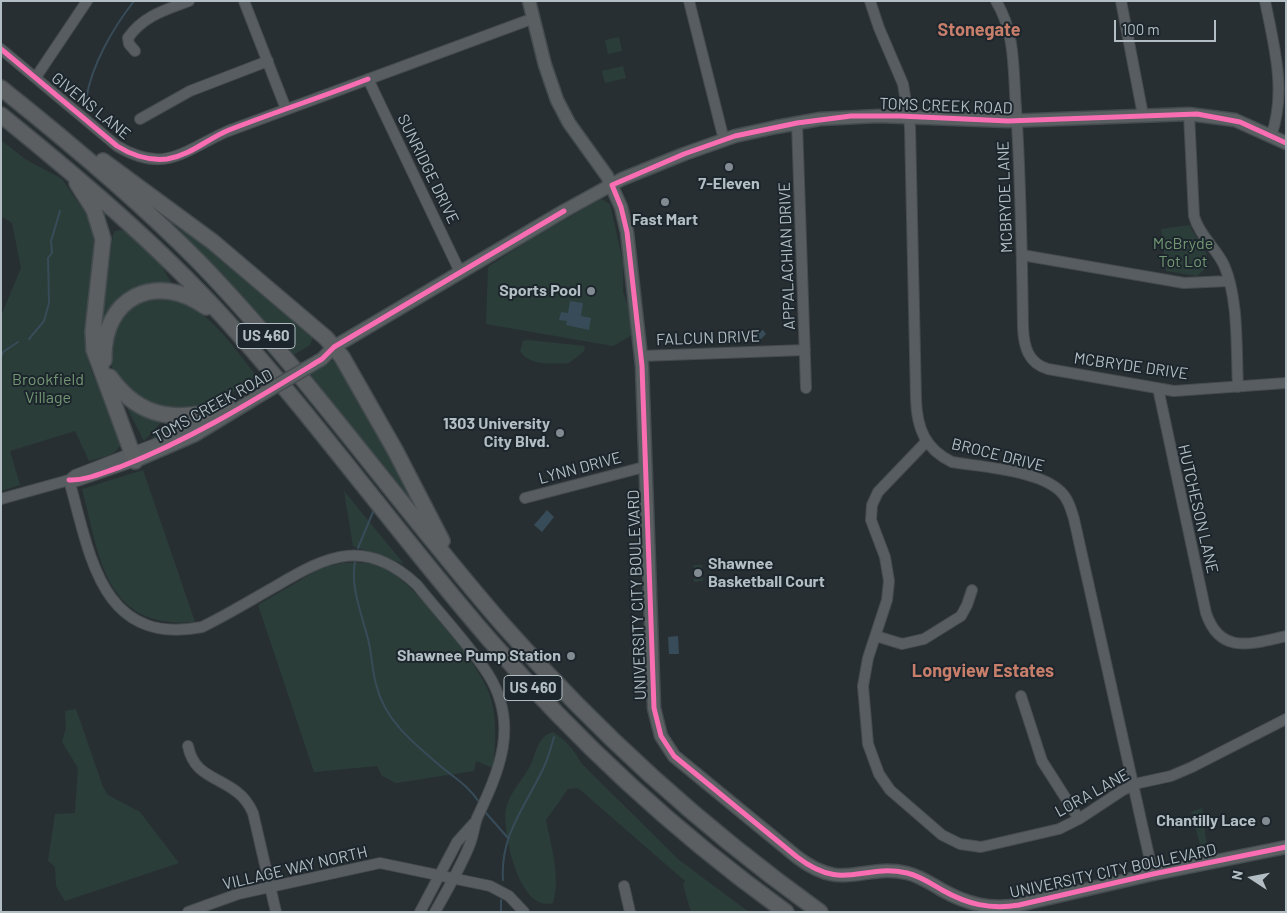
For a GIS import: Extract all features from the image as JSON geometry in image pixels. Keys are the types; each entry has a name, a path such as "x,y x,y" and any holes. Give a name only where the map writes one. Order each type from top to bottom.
{"highway":[{"name":"US 460","path":"1,88 49,126 139,205 198,261 301,376 457,569 557,683 633,759 730,844 820,912"},
{"name":"US 460","path":"1,115 62,164 126,220 184,276 228,323 488,638 588,746 653,805 732,871 786,912"},
{"path":"49,126 88,150 213,242 319,330 342,357 395,450 457,569"},
{"path":"62,164 94,210 102,232 102,260 93,331 94,350 139,455"},
{"path":"139,455 104,359 103,344 107,327 115,312 138,294 161,290 184,294 228,323"},
{"path":"110,377 117,387 135,403 159,414 178,417 194,416 228,407"}],"main road":[{"name":"UNIVERSITY CITY BOULEVARD","path":"530,1 549,78 559,105 612,185 621,207 627,232 641,356 654,708 661,736 681,763 796,857 819,871 840,876 884,871 908,874 928,881 966,902 994,907 1019,905 1153,874 1286,847"},
{"name":"TOMS CREEK ROAD","path":"139,455 195,435 257,393 319,355 612,185 677,156 724,140 797,123 851,116 908,116 1017,121 1189,114 1235,120 1286,143"},
{"name":"TOMS CREEK ROAD","path":"228,407 257,393"}],"street":[{"path":"36,78 87,1"},
{"path":"135,51 128,44 128,38 142,22 152,15 190,1"},
{"path":"244,1 286,110"},
{"path":"690,1 724,140"},
{"name":"BROCE DRIVE","path":"870,1 879,28 903,84 908,116 916,410 919,427 926,442 938,455 952,462 1029,476 1052,485 1064,496 1074,519 1153,874"},
{"name":"MCBRYDE LANE","path":"996,1 1010,33 1017,121 1023,336 1027,352 1033,362"},
{"path":"1121,1 1144,115"},
{"path":"1265,1 1281,98 1279,117 1271,136"},
{"name":"GIVENS LANE","path":"1,49 117,146 144,158 176,157 228,131 534,18"},
{"path":"140,119 190,91 268,61"},
{"name":"SUNRIDGE DRIVE","path":"368,79 460,272"},
{"path":"1189,114 1195,219 1223,264 1229,282 1233,305 1238,387"},
{"name":"APPALACHIAN DRIVE","path":"797,123 806,388"},
{"path":"1022,255 1184,283 1229,282"},
{"name":"FALCUN DRIVE","path":"641,356 805,350"},
{"name":"MCBRYDE DRIVE","path":"1033,362 1048,369 1186,391 1286,383"},
{"name":"HUTCHESON LANE","path":"1158,388 1206,613 1216,634 1230,642 1246,644 1286,636"},
{"name":"TOMS CREEK ROAD","path":"1,499 69,480 75,475 139,455 228,407"},
{"name":"LORA LANE","path":"926,442 878,492 872,505 871,520 885,557 889,581 886,600 864,675 865,714 871,757 879,774 890,790 942,835 960,844 973,847 989,846 1059,829 1133,786 1171,776 1192,768 1286,719"},
{"name":"LYNN DRIVE","path":"525,498 644,468"},
{"path":"69,480 100,582 110,599 122,611 148,626 163,630 182,631 202,627 310,566 330,558 353,555 388,562 417,585 488,674 502,708 504,729 503,751 499,772 476,820 470,844 435,912"},
{"path":"876,636 902,644 924,640 961,616 972,590"},
{"path":"1021,696 1042,762 1079,819"},
{"path":"188,746 190,756 199,768 212,779 236,790 246,800 256,822 276,912"},
{"path":"420,912 457,842 476,820"},
{"name":"VILLAGE WAY NORTH","path":"188,912 238,894 368,864 389,864 499,890 516,902 524,912"},
{"path":"624,886 630,912"}],"green space":[{"path":"619,37 622,51 608,54 605,40"},
{"path":"623,66 626,78 605,83 602,71"},
{"name":"Brookfield Village","path":"1,140 25,159 62,179 95,227 96,250 91,306 85,325 87,355 91,370 122,437 119,448 111,454 89,461 75,431 10,451 20,485 1,491 1,316 21,268 12,223 1,216"},
{"path":"601,199 610,204 623,262 623,292 628,305 632,335 613,346 486,324 488,267 529,240"},
{"path":"163,212 310,332 313,337 310,345 292,356 250,304"},
{"name":"McBryde Tot Lot","path":"1190,225 1205,251 1208,261 1207,267 1197,276 1166,271 1161,229"},
{"path":"122,230 161,265 172,284 148,285 129,292 114,305 101,325 113,235 115,231"},
{"path":"154,297 171,299 201,313 225,337 257,376 214,403 193,409 175,409 158,405 141,398 127,388 116,376 110,361 110,342 118,324 126,313 141,302"},
{"path":"523,341 585,346 584,351 569,363 542,363 529,359 520,351"},
{"path":"331,361 336,361 380,435 416,506 310,374"},
{"path":"122,398 163,420 144,441"},
{"path":"167,420 193,420 149,442"},
{"path":"143,470 195,622 165,621 141,614 124,601 111,584 94,540 82,489"},
{"path":"344,491 404,564 353,546"},
{"path":"343,563 373,564 391,572 422,600 467,655 486,686 493,706 495,737 493,768 476,761 474,771 396,783 382,776 377,766 314,772 258,605 321,568"},
{"name":"Shawnee Basketball Court","path":"694,565 702,565 703,581 694,582"},
{"path":"76,709 103,787 108,795 140,812 179,863 65,901 56,886 55,867 48,861 55,814 75,813 78,768 62,742 66,728 65,711"},
{"path":"553,732 569,746 581,763 679,860 749,912 691,912 683,885 685,881 578,788 568,789 546,820 556,872 553,903 541,903 531,896 522,884 510,851 505,820 506,809 510,797 532,762 539,744 545,736"},
{"path":"1202,808 1208,855 1203,855 1191,812"}],"water":[{"path":"570,301 583,303 581,316 591,318 589,330 566,325 567,321 559,320 561,312 568,313"},
{"path":"754,329 758,332 763,330 766,334 760,340 756,339 751,334"},
{"path":"547,510 554,517 542,532 534,525"},
{"path":"678,636 679,654 669,654 668,637"}],"waterway":[{"path":"86,99 93,73 104,47 134,1"},
{"path":"29,339 44,321 49,303 48,258 52,253 51,241 60,211"},
{"path":"1,357 3,352 18,342"},
{"path":"358,548 373,512"},
{"path":"355,561 354,581 357,601 369,645 376,684 385,708 400,729 428,756 465,786 479,802"},
{"path":"503,880 505,849 515,822 545,765 554,737"},
{"path":"486,813 508,838"},
{"path":"501,900 501,912"}],"cycle path":[{"path":"1,49 117,146 129,153 153,159 176,157 229,130 368,79"},
{"path":"1286,143 1240,122 1197,114 1008,121 900,116 851,116 797,123 735,136 684,154 612,185 621,207 627,232 642,366 654,708 661,736 674,756 813,868 840,875 877,871 907,873 921,878 960,899 979,905 998,907 1019,905 1153,874 1286,847"},
{"path":"69,480 88,478 120,467 198,431 273,389 322,359 334,347 564,211"}],"place":[{"name":"7-Eleven","path":"729,167"},
{"name":"Fast Mart","path":"665,202"},
{"name":"Sports Pool","path":"591,291"},
{"name":"1303 University City Blvd.","path":"560,433"},
{"name":"Shawnee Basketball Court","path":"698,573"},
{"name":"Shawnee Pump Station","path":"571,656"},
{"name":"Chantilly Lace","path":"1266,821"}],"district":[{"name":"Stonegate","path":"979,30"},
{"name":"Longview Estates","path":"983,671"}]}
